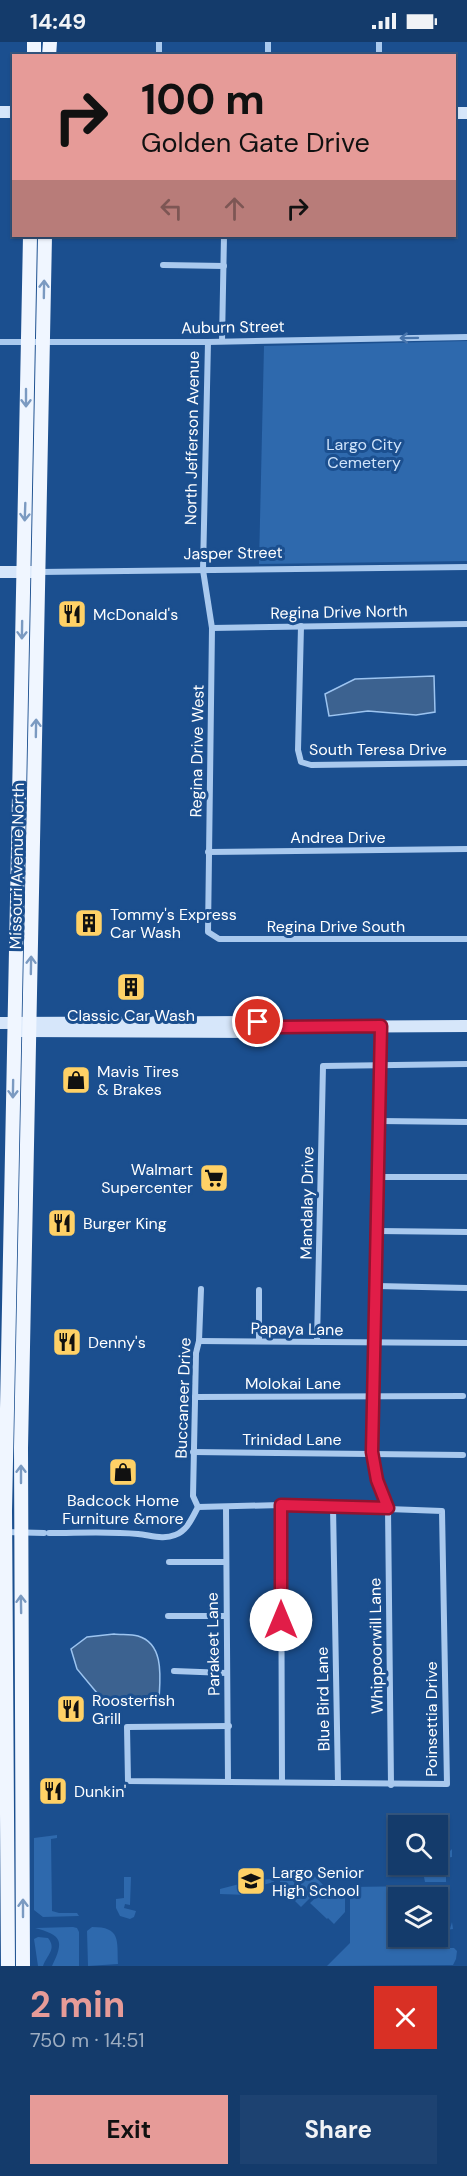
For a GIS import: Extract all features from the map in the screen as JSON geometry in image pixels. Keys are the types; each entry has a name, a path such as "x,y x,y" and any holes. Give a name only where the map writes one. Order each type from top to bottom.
{"main road":[{"name":"Missouri Avenue North","path":"8,1966 4,1930 3,1658 6,1612 3,1511 11,1184 10,1028 21,724 26,342 30,237"},
{"name":"Missouri Avenue North","path":"24,1966 21,1512 45,237"},
{"path":"21,724 27,753 27,792 34,807"},
{"path":"19,798 26,812 27,870 32,890"},
{"path":"11,1184 18,1192 17,1260 20,1266 25,1268"},
{"path":"9,1280 18,1286 24,1296"},
{"path":"6,1612 12,1625 13,1646 22,1653"},
{"path":"3,1658 11,1661 22,1682"}],"street":[{"path":"222,341 224,237"},
{"path":"163,265 224,266"},
{"name":"Auburn Street","path":"0,342 208,342 467,337"},
{"name":"North Jefferson Avenue","path":"203,570 208,342"},
{"name":"Jasper Street","path":"0,572 467,567"},
{"name":"Regina Drive West","path":"203,570 212,628 208,932"},
{"name":"Regina Drive North","path":"212,628 467,624"},
{"name":"South Teresa Drive","path":"301,626 298,750 301,762 311,765 467,763"},
{"name":"Andrea Drive","path":"208,852 467,849"},
{"name":"Regina Drive South","path":"208,932 219,939 467,939"},
{"path":"0,1023 10,1028 258,1022 280,1027 467,1026"},
{"path":"5,1532 138,1534 162,1537 174,1536 183,1531 198,1507 281,1505 388,1508 377,1480 372,1452 381,1026"},
{"path":"381,1065 467,1064"},
{"name":"Mandalay Drive","path":"317,1341 323,1066 381,1065"},
{"path":"380,1121 467,1122"},
{"path":"379,1178 467,1177"},
{"path":"378,1231 467,1232"},
{"path":"377,1286 467,1288"},
{"name":"Buccaneer Drive","path":"198,1507 193,1496 193,1452 196,1353 199,1341 201,1288"},
{"path":"259,1290 259,1341"},
{"name":"Papaya Lane","path":"199,1341 467,1343"},
{"name":"Molokai Lane","path":"195,1397 463,1396"},
{"name":"Trinidad Lane","path":"193,1452 372,1452 463,1455"},
{"path":"281,1505 282,1782"},
{"name":"Parakeet Lane","path":"226,1507 228,1781"},
{"name":"Blue Bird Lane","path":"333,1507 338,1784"},
{"name":"Poinsettia Drive","path":"229,1726 127,1727 128,1781 447,1784 442,1511 388,1508"},
{"name":"Whippoorwill Lane","path":"388,1508 391,1785"},
{"path":"3,1511 21,1512"},
{"path":"169,1562 225,1562"},
{"path":"168,1616 226,1616"},
{"path":"174,1671 226,1673"},
{"path":"4,1930 23,1930"}],"green space":[{"name":"Largo City Cemetery","path":"467,341 467,561 259,564 264,346"},
{"path":"57,1835 57,1838 51,1839 52,1911 77,1913 79,1916 43,1917 34,1910 34,1838"},
{"path":"452,1849 452,1857 448,1858 448,1853"},
{"path":"280,1873 314,1875 323,1885 301,1907 280,1886"},
{"path":"426,1875 446,1875 446,1882 425,1882"},
{"path":"124,1877 131,1877 130,1905 125,1904 124,1908 136,1911 134,1917 130,1919 120,1916 116,1908 116,1899 124,1898"},
{"path":"273,1879 274,1882 259,1886 248,1895 220,1894 220,1889 255,1880"},
{"path":"419,1886 388,1887 388,1947 454,1948 457,1951 453,1965 327,1966 350,1943 350,1887"},
{"path":"322,1892 322,1895 345,1895 345,1912 334,1924 310,1903"},
{"path":"73,1927 79,1932 79,1966 52,1966 58,1950 58,1940 50,1933 35,1928"},
{"path":"92,1927 113,1932 117,1942 118,1964 88,1966 87,1931"},
{"path":"48,1938 52,1945 43,1966 38,1966 34,1939"}],"shaded area":[{"path":"434,676 435,712 416,715 368,711 329,716 325,694 355,679"},
{"path":"114,1634 138,1636 153,1646 159,1663 159,1700 135,1707 102,1699 77,1669 71,1649 87,1637"}],"place":[{"name":"McDonald's","path":"72,614"},
{"name":"Tommy's Express Car Wash","path":"89,923"},
{"name":"Classic Car Wash","path":"131,987"},
{"name":"Mavis Tires & Brakes","path":"76,1080"},
{"name":"Walmart Supercenter","path":"214,1178"},
{"name":"Burger King","path":"62,1223"},
{"name":"Denny's","path":"67,1342"},
{"name":"Badcock Home Furniture &more","path":"123,1472"},
{"name":"Roosterfish Grill","path":"71,1709"},
{"name":"Dunkin'","path":"53,1791"},
{"name":"Largo Senior High School","path":"251,1881"}],"route":[{"path":"258,1022 280,1027 381,1026 372,1452 377,1480 388,1508 281,1505 281,1620"}]}
